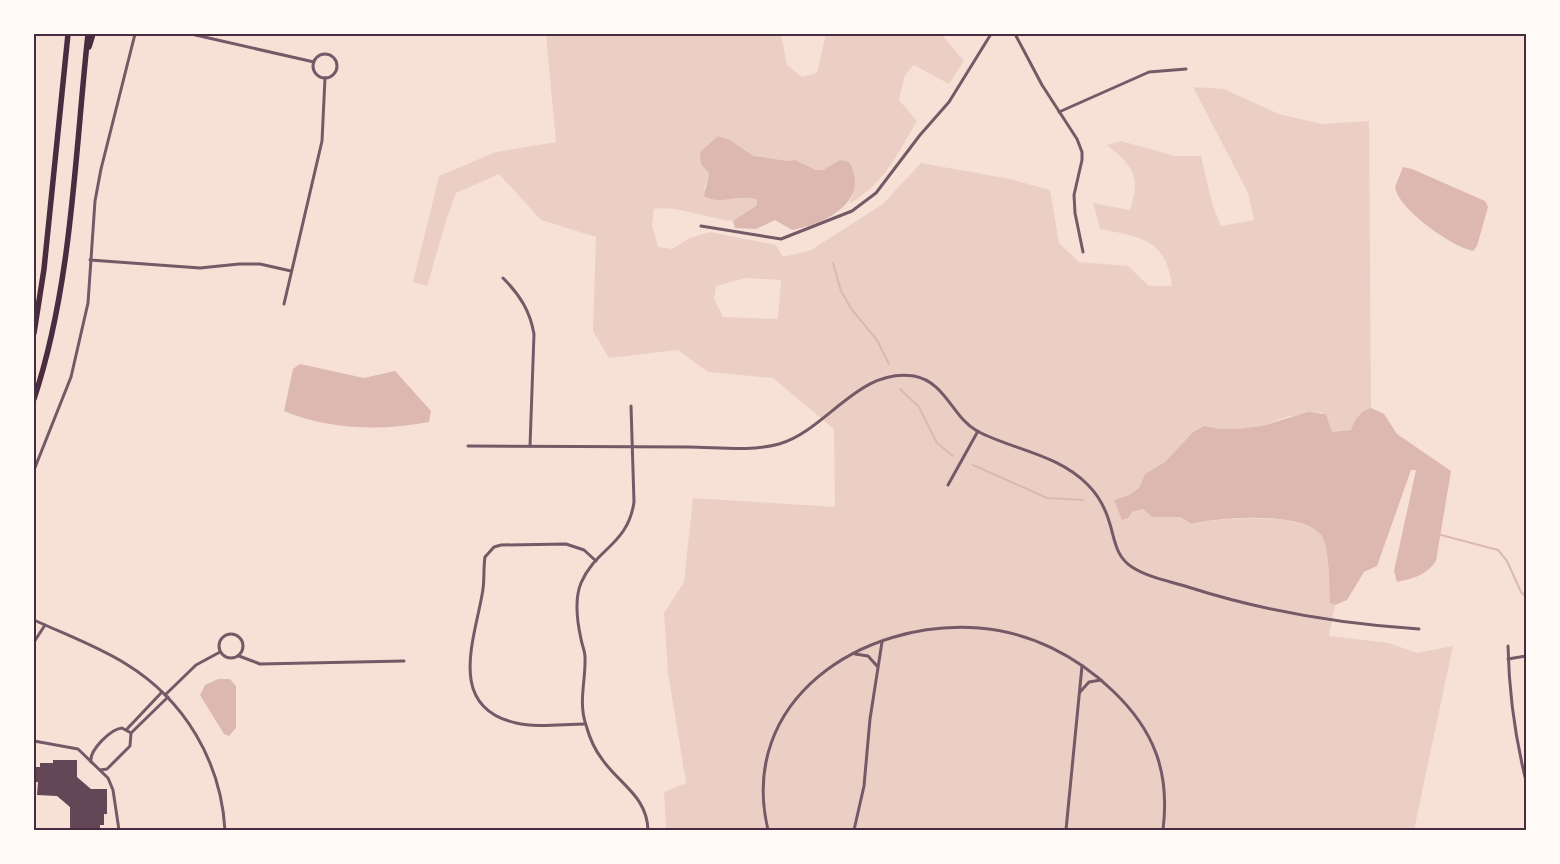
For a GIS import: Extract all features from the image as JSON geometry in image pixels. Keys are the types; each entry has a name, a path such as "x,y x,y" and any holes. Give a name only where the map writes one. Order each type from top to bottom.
{"highway":[{"path":"34,333 45,260 65,74 66,34"},
{"path":"34,399 47,360 58,310 88,34"},
{"path":"84,68 93,34"}],"street":[{"path":"34,470 71,377 88,303 90,260 101,169 135,34"},
{"path":"191,34 314,62"},
{"path":"701,226 781,239 852,211 876,192 920,135 949,102 990,34"},
{"path":"1015,34 1042,85 1077,139 1082,152 1074,195 1075,213 1083,252"},
{"path":"323,54 334,58 337,70 332,76 325,78 316,72 314,62 323,54"},
{"path":"1059,112 1150,72 1186,69"},
{"path":"284,304 322,141 325,78"},
{"path":"90,260 200,268 260,264 291,271"},
{"path":"503,278 524,302 532,318 534,334 530,446"},
{"path":"468,446 632,447 777,445 795,438 869,384 899,375 915,376 930,381 942,392 966,423 978,431 1051,460 1088,484 1110,521 1114,545 1120,555 1125,562 1143,573 1237,603 1368,626 1419,629"},
{"path":"631,406 632,515 619,539 596,561 582,582 578,598 577,615 585,654 582,695 585,724 602,759 639,799 648,830"},
{"path":"948,485 978,431"},
{"path":"585,724 517,724 496,715 487,708 475,692 469,665 483,589 484,565 489,552 501,545 566,544 584,550 596,561"},
{"path":"34,620 126,663 165,695 193,729 210,761 220,789 225,830"},
{"path":"34,642 45,625"},
{"path":"768,830 763,802 762,778 766,753 773,734 796,698 813,681 853,655 882,642 926,630 979,628 1031,639 1056,650 1082,665 1102,680 1136,716 1155,748 1165,788 1163,830"},
{"path":"239,656 244,644 240,637 233,634 225,635 220,640 220,652 227,658 239,656 260,664 404,661"},
{"path":"854,830 864,786 877,666 882,642"},
{"path":"1508,646 1518,749 1526,781"},
{"path":"127,729 196,665 220,652"},
{"path":"853,655 868,656 877,666"},
{"path":"1508,658 1526,656"},
{"path":"1066,830 1082,665"},
{"path":"1079,694 1089,682 1102,680"},
{"path":"98,770 107,769 130,746 131,733 165,695"},
{"path":"91,762 93,751 112,731 118,728 127,729 131,733"},
{"path":"34,741 78,749 108,778 112,785 119,830"}],"shaded area":[{"path":"546,34 781,34 787,65 802,77 817,73 826,34 941,34 964,61 949,84 914,65 905,75 899,100 917,121 889,168 861,196 849,204 853,193 840,160 823,170 816,170 795,160 753,157 730,140 718,136 706,168 709,173 704,189 729,198 742,196 757,200 757,205 733,221 672,209 654,209 652,225 658,247 672,249 690,238 710,232 776,245 783,257 811,250 883,204 921,163 1010,179 1050,190 1059,243 1079,262 1128,266 1149,286 1172,286 1169,270 1164,258 1157,249 1139,238 1100,229 1093,203 1130,210 1135,188 1129,166 1107,145 1121,141 1175,156 1201,156 1212,203 1221,226 1254,220 1248,193 1193,87 1224,89 1279,114 1322,124 1369,121 1371,408 1358,416 1351,430 1332,432 1326,414 1321,412 1286,417 1262,426 1237,429 1220,429 1204,426 1193,432 1165,462 1145,474 1139,488 1129,495 1114,500 1121,512 1128,518 1132,512 1144,509 1152,517 1180,517 1192,524 1240,518 1260,518 1297,523 1311,528 1321,535 1326,548 1329,568 1330,603 1335,605 1329,636 1389,643 1417,653 1453,646 1414,830 666,830 664,792 686,783 668,673 664,613 684,582 693,498 835,507 834,429 773,378 708,372 678,350 609,358 593,331 596,237 541,220 499,174 456,193 427,286 413,282 439,176 496,152 556,142","holes":["746,278 781,280 778,319 723,317 714,299 716,286"]},
{"path":"718,136 730,140 753,156 788,161 795,160 816,170 823,170 840,160 849,162 854,176 854,188 850,199 830,217 805,227 792,230 775,220 756,229 735,228 733,221 757,205 757,200 744,198 717,200 704,196 709,173 701,164 700,152"},
{"path":"1403,167 1412,169 1485,201 1488,207 1477,246 1473,251 1440,235 1415,216 1406,206 1398,196 1395,187"},
{"path":"300,364 364,378 395,371 431,411 429,422 393,427 356,427 319,422 284,411 293,369"},
{"path":"1371,408 1384,414 1397,434 1451,471 1436,561 1419,576 1397,582 1394,571 1416,470 1411,470 1377,566 1364,572 1347,600 1335,605 1330,603 1328,557 1324,540 1311,527 1297,522 1260,518 1221,519 1192,524 1180,517 1152,517 1143,509 1132,512 1128,518 1122,520 1114,500 1129,495 1139,488 1145,474 1165,462 1193,432 1204,426 1220,429 1237,429 1262,426 1308,412 1326,414 1332,432 1351,430 1358,416"},
{"path":"218,679 230,679 236,686 236,728 229,736 224,734 200,695 205,685"}],"building":[{"path":"53,760 77,760 77,777 91,789 107,789 107,814 104,814 104,825 100,825 100,830 70,829 70,807 57,796 37,795 38,782 34,782 34,767 40,767 40,763 53,763"}],"waterway":[{"path":"833,263 841,291 852,310 877,340 889,364"},
{"path":"900,389 919,407 937,443 953,456"},
{"path":"973,465 1047,498 1083,500"},
{"path":"1441,535 1498,550 1507,561 1521,592 1526,597"}]}
